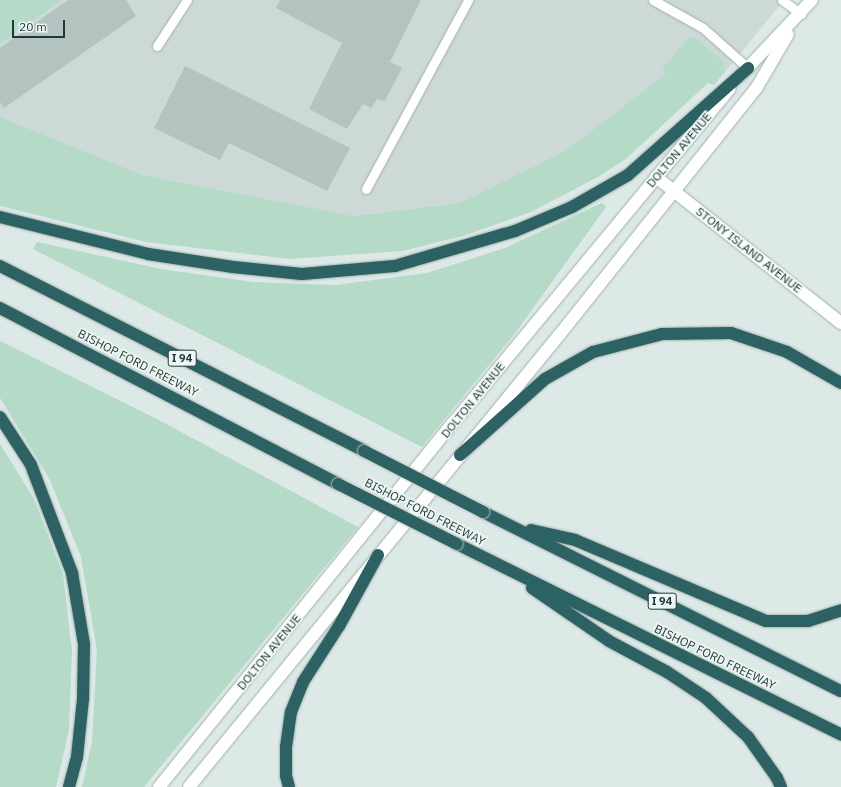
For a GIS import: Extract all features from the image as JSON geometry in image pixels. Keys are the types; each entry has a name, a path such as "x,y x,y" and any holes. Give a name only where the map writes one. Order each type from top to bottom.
{"highway":[{"path":"0,217 148,254 234,267 302,274 395,266 515,231 572,207 628,175 748,68"},
{"name":"BISHOP FORD FREEWAY","path":"0,266 483,512 841,691"},
{"name":"BISHOP FORD FREEWAY","path":"0,308 338,484 841,735"},
{"path":"460,455 545,379 593,352 662,334 731,333 787,352 841,383"},
{"path":"0,417 31,465 72,573 84,652 83,698 77,757 69,787"},
{"path":"511,525 575,540 766,621 808,621 841,610"},
{"path":"289,787 286,776 286,747 291,712 303,682 339,626 378,555"},
{"path":"493,562 609,641 667,672 706,698 748,737 777,778 781,787"}],"street":[{"name":"DOLTON AVENUE","path":"160,787 459,416 656,177 748,68 798,17 812,0"},
{"name":"DOLTON AVENUE","path":"189,787 560,334 673,190 757,87 798,17"},
{"name":"STONY ISLAND AVENUE","path":"656,177 841,323"}],"lane":[{"path":"156,46 187,0"},
{"path":"366,189 468,0"},
{"path":"653,0 703,28 748,68"},
{"path":"782,0 798,17"}],"shaded area":[{"path":"62,0 784,0 725,72 723,61 662,69 667,74 565,151 459,203 354,216 143,175 0,117 0,44"}],"green space":[{"path":"0,0 62,0 0,44"},
{"path":"689,37 696,39 723,61 725,72 714,85 708,83 627,158 598,177 531,212 463,236 402,251 289,259 146,242 0,206 0,117 143,175 354,216 459,203 565,151 666,74 662,69"},
{"path":"602,203 606,207 516,332 422,447 33,249 37,242 161,269 253,282 336,285 427,273 505,248"},
{"path":"0,341 157,419 358,527 144,787 82,787 92,742 97,650 81,557 49,478 0,398"},
{"path":"0,444 34,499 63,574 72,651 69,730 56,787 0,787"}],"building":[{"path":"68,0 126,0 136,16 4,108 0,102 0,48"},
{"path":"280,0 421,0 390,62 402,68 385,101 377,99 371,108 363,104 347,129 309,109 342,43 276,8"},
{"path":"185,66 350,148 327,191 229,143 220,160 154,128"}]}
